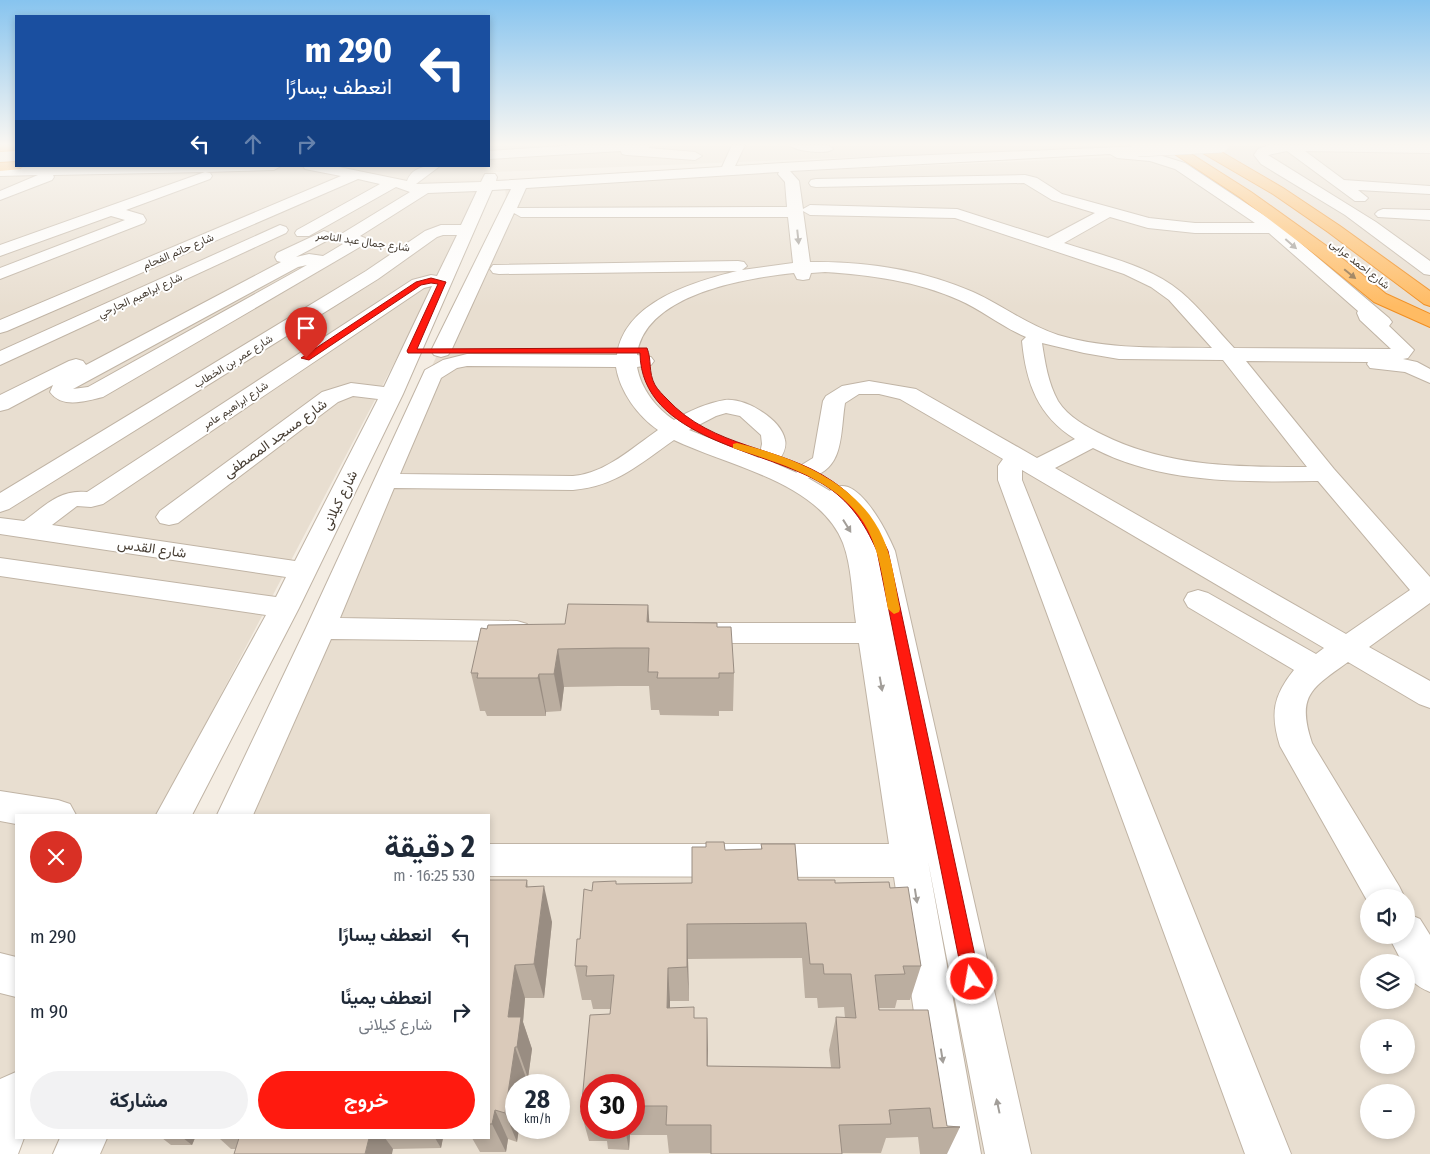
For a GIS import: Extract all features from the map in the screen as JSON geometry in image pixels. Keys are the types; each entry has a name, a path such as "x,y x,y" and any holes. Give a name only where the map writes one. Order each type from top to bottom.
{"highway":[{"path":"1251,199 1380,298 1430,321"},
{"name":"شارع احمد عرابى","path":"1269,199 1315,229 1375,275 1430,321"},
{"name":"شارع احمد عرابى","path":"1290,199 1334,229 1430,300"},
{"path":"1308,199 1383,253 1399,268 1411,285"}],"street":[{"path":"0,251 143,199"},
{"name":"شارع حاتم الفحام","path":"0,327 300,199"},
{"path":"303,234 368,199"},
{"path":"326,261 309,259 292,263 68,383 62,389 62,392 74,397 95,392 326,261 367,242 406,199"},
{"name":"شارع كيلانى","path":"175,814 285,608 392,394 442,282 434,251 468,230 477,199"},
{"path":"441,351 522,199"},
{"path":"524,199 521,207 806,216 946,212 1130,270 1157,283 1175,296 1233,359 1410,574 1429,592 1317,668 1297,687 1291,699 1289,713 1291,729 1304,758 1381,889"},
{"path":"799,199 806,216 813,267"},
{"path":"806,216 810,199"},
{"path":"1063,199 1160,226 1273,228"},
{"path":"1008,1154 904,727 872,634 855,540 850,528 823,498 799,482 771,470 719,453 680,425 652,387 645,369 635,355 630,340 667,292 762,272 813,267 877,272 931,284 979,302 1027,330 1086,348 1129,353 1406,365 1417,368 1425,362 1273,228 1229,199"},
{"path":"1331,199 1407,251 1430,270"},
{"path":"1362,199 1406,231"},
{"path":"1399,199 1430,201"},
{"path":"0,274 138,220 137,218 110,211"},
{"path":"1050,244 1107,212"},
{"path":"1383,214 1430,215"},
{"name":"شارع جمال عبد الناصر","path":"239,225 434,251"},
{"name":"شارع ابراهيم الجارحي","path":"0,359 280,230"},
{"name":"شارع عمر بن الخطاب","path":"0,504 434,251 434,232 468,230"},
{"path":"0,404 324,236"},
{"path":"499,268 610,268 652,283 678,271 682,267 738,266"},
{"path":"235,814 321,628 429,378 443,366 476,360 635,355 659,323 678,307 690,300 718,289 813,267 924,289 968,306 1004,328 1032,341 1084,356 1122,361 1401,354 1404,350 1367,316 1368,310"},
{"name":"شارع ابراهيم عامر","path":"29,530 69,500 76,498 94,499 418,284 431,280 442,282"},
{"path":"1032,341 1034,363 1046,399 1064,420 1092,439 1135,458 1186,470 1220,474 1326,474"},
{"path":"411,351 635,355"},
{"path":"808,471 817,467 824,460 834,401 839,394 861,388 893,390 908,394 1430,696"},
{"name":"شارع مسجد المصطفى","path":"169,517 330,397 350,389 392,394"},
{"path":"386,481 573,484 590,481 617,469 680,425 720,407 742,408 749,412 774,437 775,445 770,457"},
{"path":"680,425 808,471 828,483 852,502 871,525 882,551 904,727 910,861 958,1154"},
{"path":"1092,439 1010,466 1010,480 1268,1154"},
{"name":"شارع القدس","path":"0,526 304,570"},
{"path":"0,567 285,608"},
{"path":"1198,600 1317,668"},
{"path":"321,628 545,631"},
{"path":"670,633 872,634"},
{"path":"0,806 52,814"},
{"path":"490,860 910,861"},
{"path":"1413,944 1430,972"},
{"path":"0,973 15,977"},
{"path":"0,1141 15,1097"},
{"path":"76,1154 84,1139"}],"shaded area":[{"path":"0,199 480,199 159,814 15,814 15,1089 0,1118"},
{"path":"506,199 1430,199 1430,1154 75,1154 82,1139 490,1139 490,814 228,814 492,234"}],"building":[{"path":"568,604 648,605 647,622 717,623 717,627 731,627 734,673 719,673 719,678 657,678 658,672 648,672 649,648 614,648 558,649 554,674 539,674 538,678 477,678 478,673 471,673 481,628 487,629 488,625 565,624"},
{"path":"706,842 724,842 725,850 762,849 761,844 795,844 798,880 835,880 835,883 889,882 890,888 908,887 921,966 903,966 905,974 875,975 879,1010 928,1010 947,1126 960,1127 933,1128 930,1108 889,1110 891,1124 839,1125 842,1154 711,1154 711,1125 666,1125 667,1106 645,1106 645,1074 585,1074 590,1015 610,1014 614,975 586,976 587,966 575,966 577,939 580,939 584,889 592,891 593,882 616,881 616,884 692,883 692,847 706,847","holes":["806,923 810,964 823,964 824,974 851,974 856,1018 836,1017 840,1068 707,1066 707,1018 694,1018 694,1007 667,1008 668,968 687,967 687,924"]},
{"path":"490,880 527,880 526,887 544,886 534,964 515,965 508,1017 521,1017 517,1047 515,1047 511,1074 505,1074 505,1113 495,1110 492,1124 490,1124"},
{"path":"239,1139 369,1139 365,1154 234,1154"}],"slow traffic":[{"path":"737,446 808,471 841,492 852,502 871,525 877,538 882,551 894,609"}],"route":[{"path":"306,358 418,284 431,280 442,282 411,351 644,350 647,378 658,396 675,413 697,428 724,441 808,471 841,492 852,502 871,525 882,551 972,979"}]}
